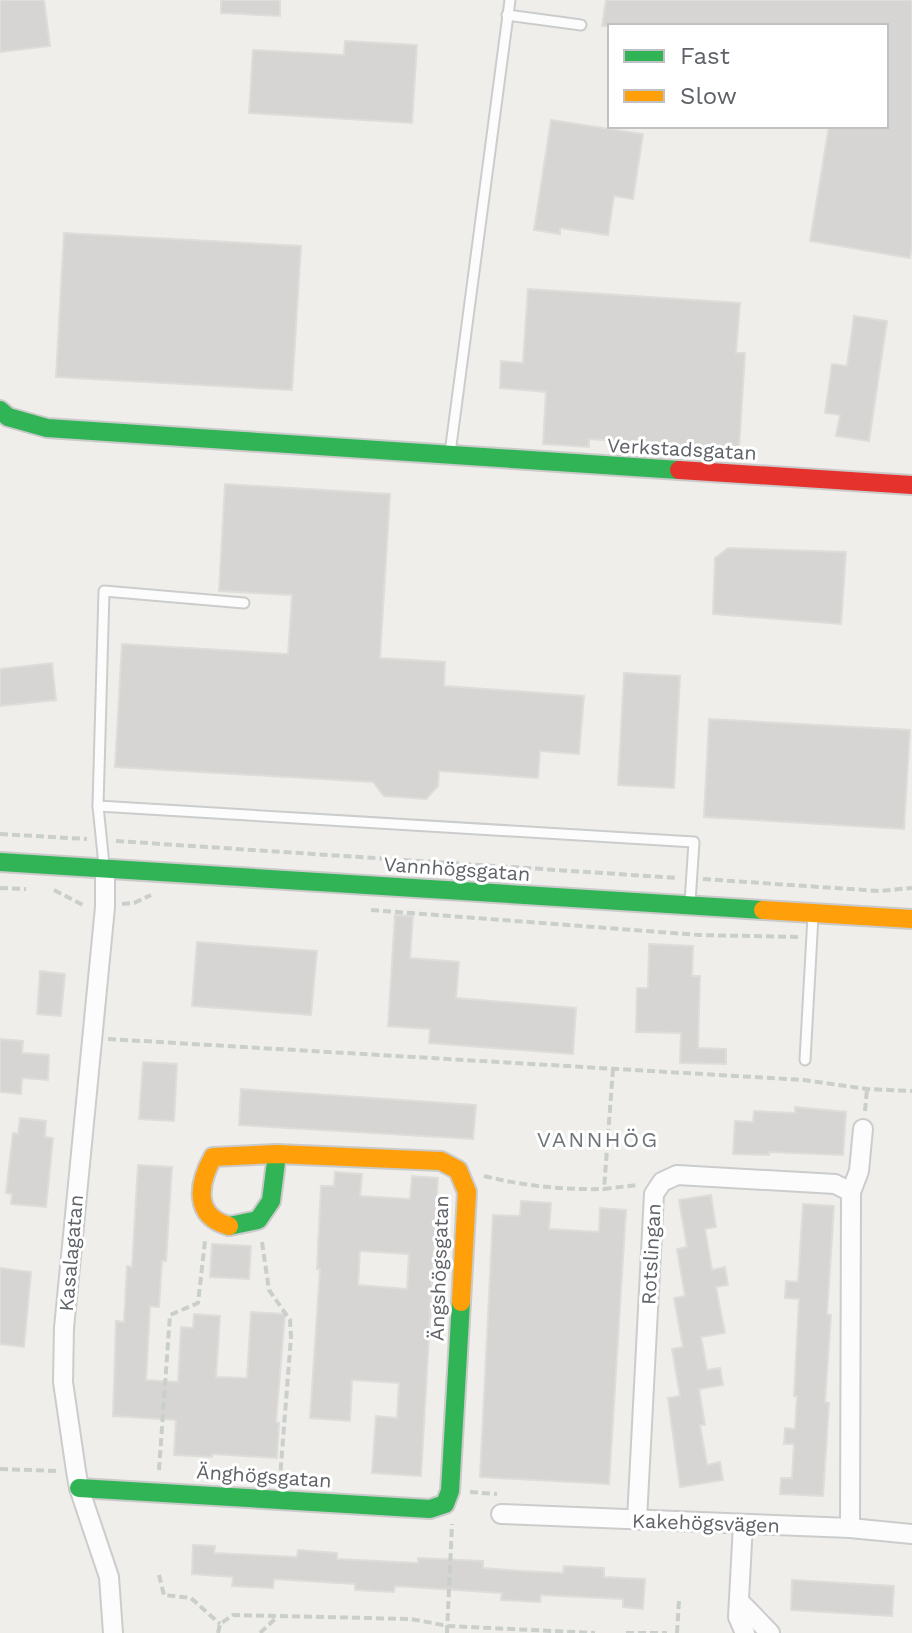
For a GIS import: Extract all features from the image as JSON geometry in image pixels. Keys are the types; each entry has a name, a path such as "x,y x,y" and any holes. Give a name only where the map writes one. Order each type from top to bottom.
{"street":[{"name":"Verkstadsgatan","path":"0,410 8,417 47,428 449,457 912,485"},
{"name":"Vannhögsgatan","path":"0,862 912,919"},
{"name":"Kasalagatan","path":"105,869 105,907 64,1328 63,1382 79,1488 109,1577 113,1633"},
{"path":"850,1528 851,1192 859,1171 863,1129"},
{"path":"208,1212 215,1222 232,1227 258,1220 271,1201 277,1154"},
{"name":"Ängshögsgatan","path":"208,1212 203,1206 202,1177 213,1157 277,1154 441,1161 458,1170 467,1192 450,1491 445,1504"},
{"name":"Rotslingan","path":"637,1520 654,1194 662,1182 677,1175 835,1184 851,1192"},
{"name":"Änghögsgatan","path":"79,1488 430,1509 445,1504"},
{"name":"Kakehögsvägen","path":"501,1514 850,1528 912,1534"},
{"path":"743,1524 738,1617 745,1633"},
{"path":"740,1602 770,1633"}],"lane":[{"path":"449,457 510,0"},
{"path":"507,15 581,25"},
{"path":"105,869 98,806 104,591 244,603"},
{"path":"98,806 694,842 690,905"},
{"path":"805,1060 813,913"}],"path":[{"path":"0,834 93,840"},
{"path":"109,841 879,891 912,888"},
{"path":"0,888 28,889"},
{"path":"42,889 56,890 86,906 105,907 134,903 153,894"},
{"path":"371,910 699,935 812,937"},
{"path":"91,1038 804,1080 867,1089 912,1091"},
{"path":"604,1189 613,1069"},
{"path":"458,1170 520,1185 569,1190 662,1182"},
{"path":"159,1476 170,1315 198,1303 208,1212"},
{"path":"258,1220 269,1290 290,1320 279,1499"},
{"path":"445,1504 452,1523 447,1633"},
{"path":"159,1575 164,1595 191,1598 220,1624"},
{"path":"677,1633 679,1600"},
{"path":"218,1633 220,1624 233,1615 411,1619 448,1626 595,1633"},
{"path":"260,1633 278,1616"},
{"path":"626,1633 667,1633"}],"building":[{"path":"0,0 44,0 50,46 0,52"},
{"path":"221,0 280,0 280,16 221,13"},
{"path":"606,0 912,0 910,258 810,241 829,128 888,128 888,24 602,26"},
{"path":"345,41 417,45 412,123 249,113 253,50 344,55"},
{"path":"551,120 643,134 633,199 614,196 608,235 560,228 560,234 534,230"},
{"path":"64,233 301,246 292,390 56,377"},
{"path":"528,289 740,303 736,353 745,353 739,449 589,439 589,447 543,444 546,392 500,388 501,361 523,363"},
{"path":"854,316 887,321 869,441 836,436 840,415 825,413 832,364 847,366"},
{"path":"225,484 390,494 380,658 445,662 444,686 584,696 579,754 540,751 538,778 439,771 438,786 426,799 384,796 373,782 115,767 122,644 288,654 292,595 219,591"},
{"path":"728,548 846,552 841,624 713,614 715,558"},
{"path":"52,663 56,700 0,706 0,669"},
{"path":"624,673 680,676 674,788 618,785"},
{"path":"709,719 910,730 904,829 704,817"},
{"path":"395,915 413,916 410,958 459,962 456,998 576,1008 573,1054 429,1043 430,1029 388,1026"},
{"path":"197,942 317,951 311,1015 192,1006"},
{"path":"649,944 693,946 692,976 700,976 698,1048 726,1049 726,1064 680,1063 681,1033 636,1032 637,988 648,988"},
{"path":"40,971 65,974 61,1016 37,1014"},
{"path":"0,1039 23,1041 22,1053 49,1055 48,1080 22,1078 21,1094 0,1092"},
{"path":"143,1062 177,1064 174,1121 139,1119"},
{"path":"241,1089 476,1105 473,1139 239,1125"},
{"path":"795,1107 846,1112 843,1155 733,1154 735,1121 753,1122 754,1111 795,1113"},
{"path":"20,1118 46,1121 45,1137 53,1138 46,1207 11,1204 12,1194 6,1193 13,1133 18,1134"},
{"path":"138,1165 172,1167 166,1261 162,1261 159,1307 150,1306 146,1380 178,1382 181,1327 193,1328 194,1314 220,1316 216,1377 247,1378 251,1312 285,1314 276,1422 279,1423 277,1458 174,1455 176,1420 113,1416 116,1321 124,1322 127,1266 132,1267"},
{"path":"335,1172 362,1174 360,1196 410,1199 412,1176 438,1178 421,1476 372,1473 376,1416 397,1418 399,1383 352,1380 350,1421 310,1418 320,1269 317,1269 321,1186 334,1186","holes":["360,1251 409,1254 407,1289 358,1285"]},
{"path":"711,1195 716,1227 705,1229 712,1270 725,1267 728,1285 716,1287 725,1333 701,1337 707,1370 720,1368 723,1385 699,1389 705,1425 700,1425 707,1465 720,1462 723,1480 680,1487 668,1398 680,1396 672,1349 683,1347 674,1298 685,1296 677,1249 687,1247 679,1200"},
{"path":"521,1201 551,1203 549,1229 599,1232 600,1208 626,1210 609,1484 480,1477 493,1215 520,1216"},
{"path":"803,1204 834,1206 827,1314 831,1315 823,1496 780,1494 781,1478 792,1478 794,1444 784,1444 785,1428 795,1429 797,1396 794,1396 799,1299 785,1298 786,1281 798,1282"},
{"path":"212,1244 251,1246 249,1279 210,1277"},
{"path":"0,1268 31,1272 24,1347 0,1344"},
{"path":"193,1545 215,1546 214,1553 297,1557 298,1550 337,1553 337,1559 418,1563 418,1558 483,1561 483,1568 522,1571 563,1573 564,1566 604,1568 604,1577 645,1579 643,1609 623,1607 623,1599 541,1595 540,1602 501,1600 502,1593 395,1586 394,1592 355,1590 355,1584 274,1579 273,1588 232,1586 233,1577 192,1574"},
{"path":"792,1580 894,1586 892,1616 791,1610"}],"traffic: fast":[{"path":"0,410 8,417 47,428 679,470"},
{"path":"0,862 763,910"},
{"path":"229,1226 258,1220 271,1201 277,1154"},
{"path":"79,1488 430,1509 445,1504 450,1491 461,1302"}],"traffic: slow":[{"path":"763,910 912,919"},
{"path":"229,1226 209,1215 204,1207 202,1188 213,1157 277,1154 441,1161 458,1170 467,1192 461,1302"}],"traffic: jam":[{"path":"679,470 912,485"}],"district":[{"name":"VANNHÖG","path":"598,1139"}]}
